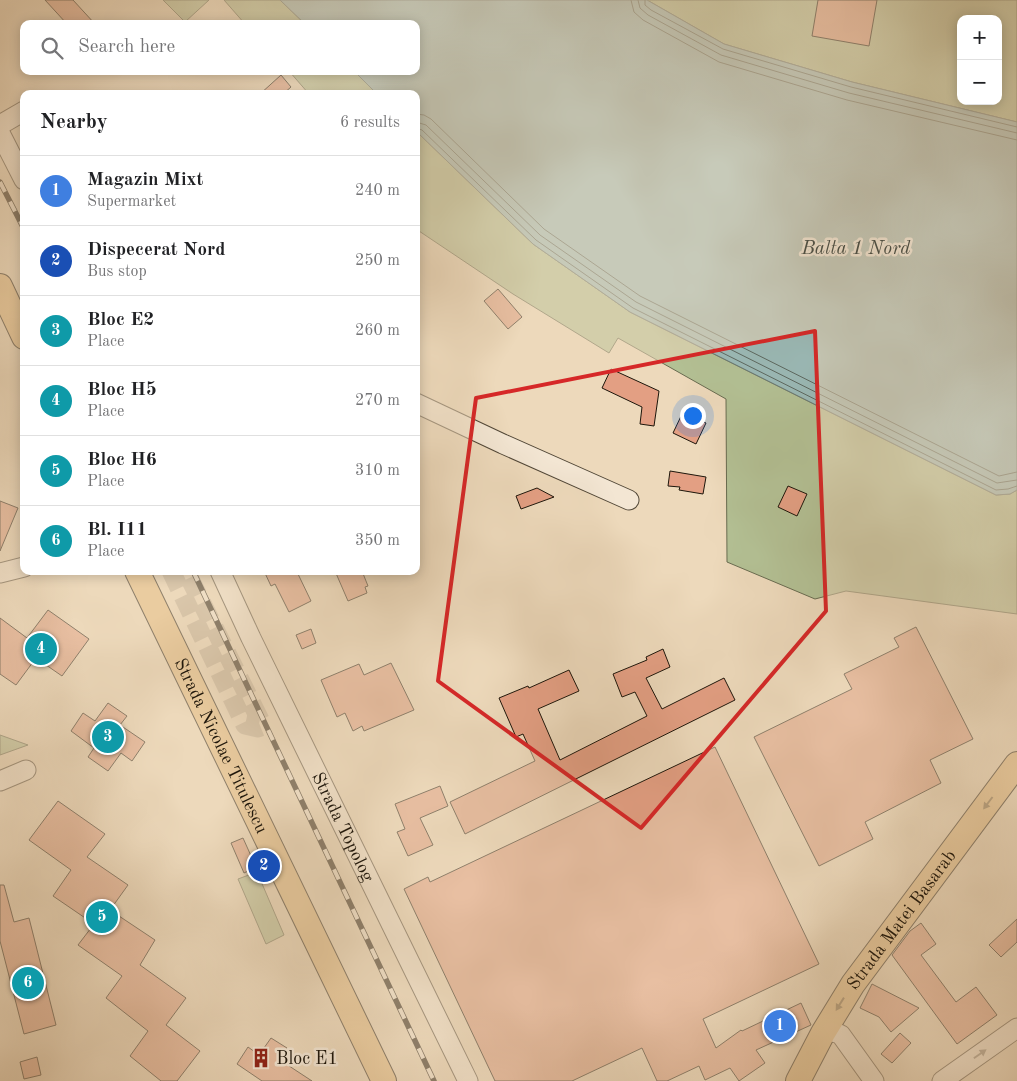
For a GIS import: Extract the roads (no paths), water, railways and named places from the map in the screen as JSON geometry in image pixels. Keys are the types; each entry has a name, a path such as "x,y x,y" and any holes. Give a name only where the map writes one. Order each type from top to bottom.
{"main road":[{"path":"0,286 20,328"},
{"name":"Strada Nicolae Titulescu","path":"139,575 384,1081"},
{"name":"Strada Matei Basarab","path":"798,1081 823,1033 873,955 1017,764"}],"street":[{"path":"0,125 20,117"},
{"path":"0,133 20,172"},
{"path":"420,404 503,444 629,500"},
{"path":"0,573 20,568"},
{"name":"Strada Topolog","path":"222,575 250,638 468,1081"},
{"path":"0,780 26,770"},
{"path":"942,1081 1017,1028"},
{"path":"823,1033 837,1032 841,1035 874,1081"}],"water":[{"name":"Balta 1 Nord","path":"280,0 647,0 724,44 852,82 1017,122 1017,490 1010,494 996,495 630,312 533,244 420,135 420,90 373,90 358,75 420,75 420,20 301,20"}],"tunnel":[{"path":"173,575 245,725 258,728 263,726 188,575"}],"railway":[{"path":"0,182 20,221"},
{"path":"195,575 434,1081"}],"place":[{"name":"Bloc H5","path":"41,649"},
{"name":"Bloc E2","path":"108,737"},
{"name":"Dispecerat Nord","path":"264,866"},
{"name":"Bloc H6","path":"102,917"},
{"name":"Bl. I11","path":"28,983"},
{"name":"Magazin Mixt","path":"780,1026"},
{"name":"Bloc E1","path":"261,1058"}]}
